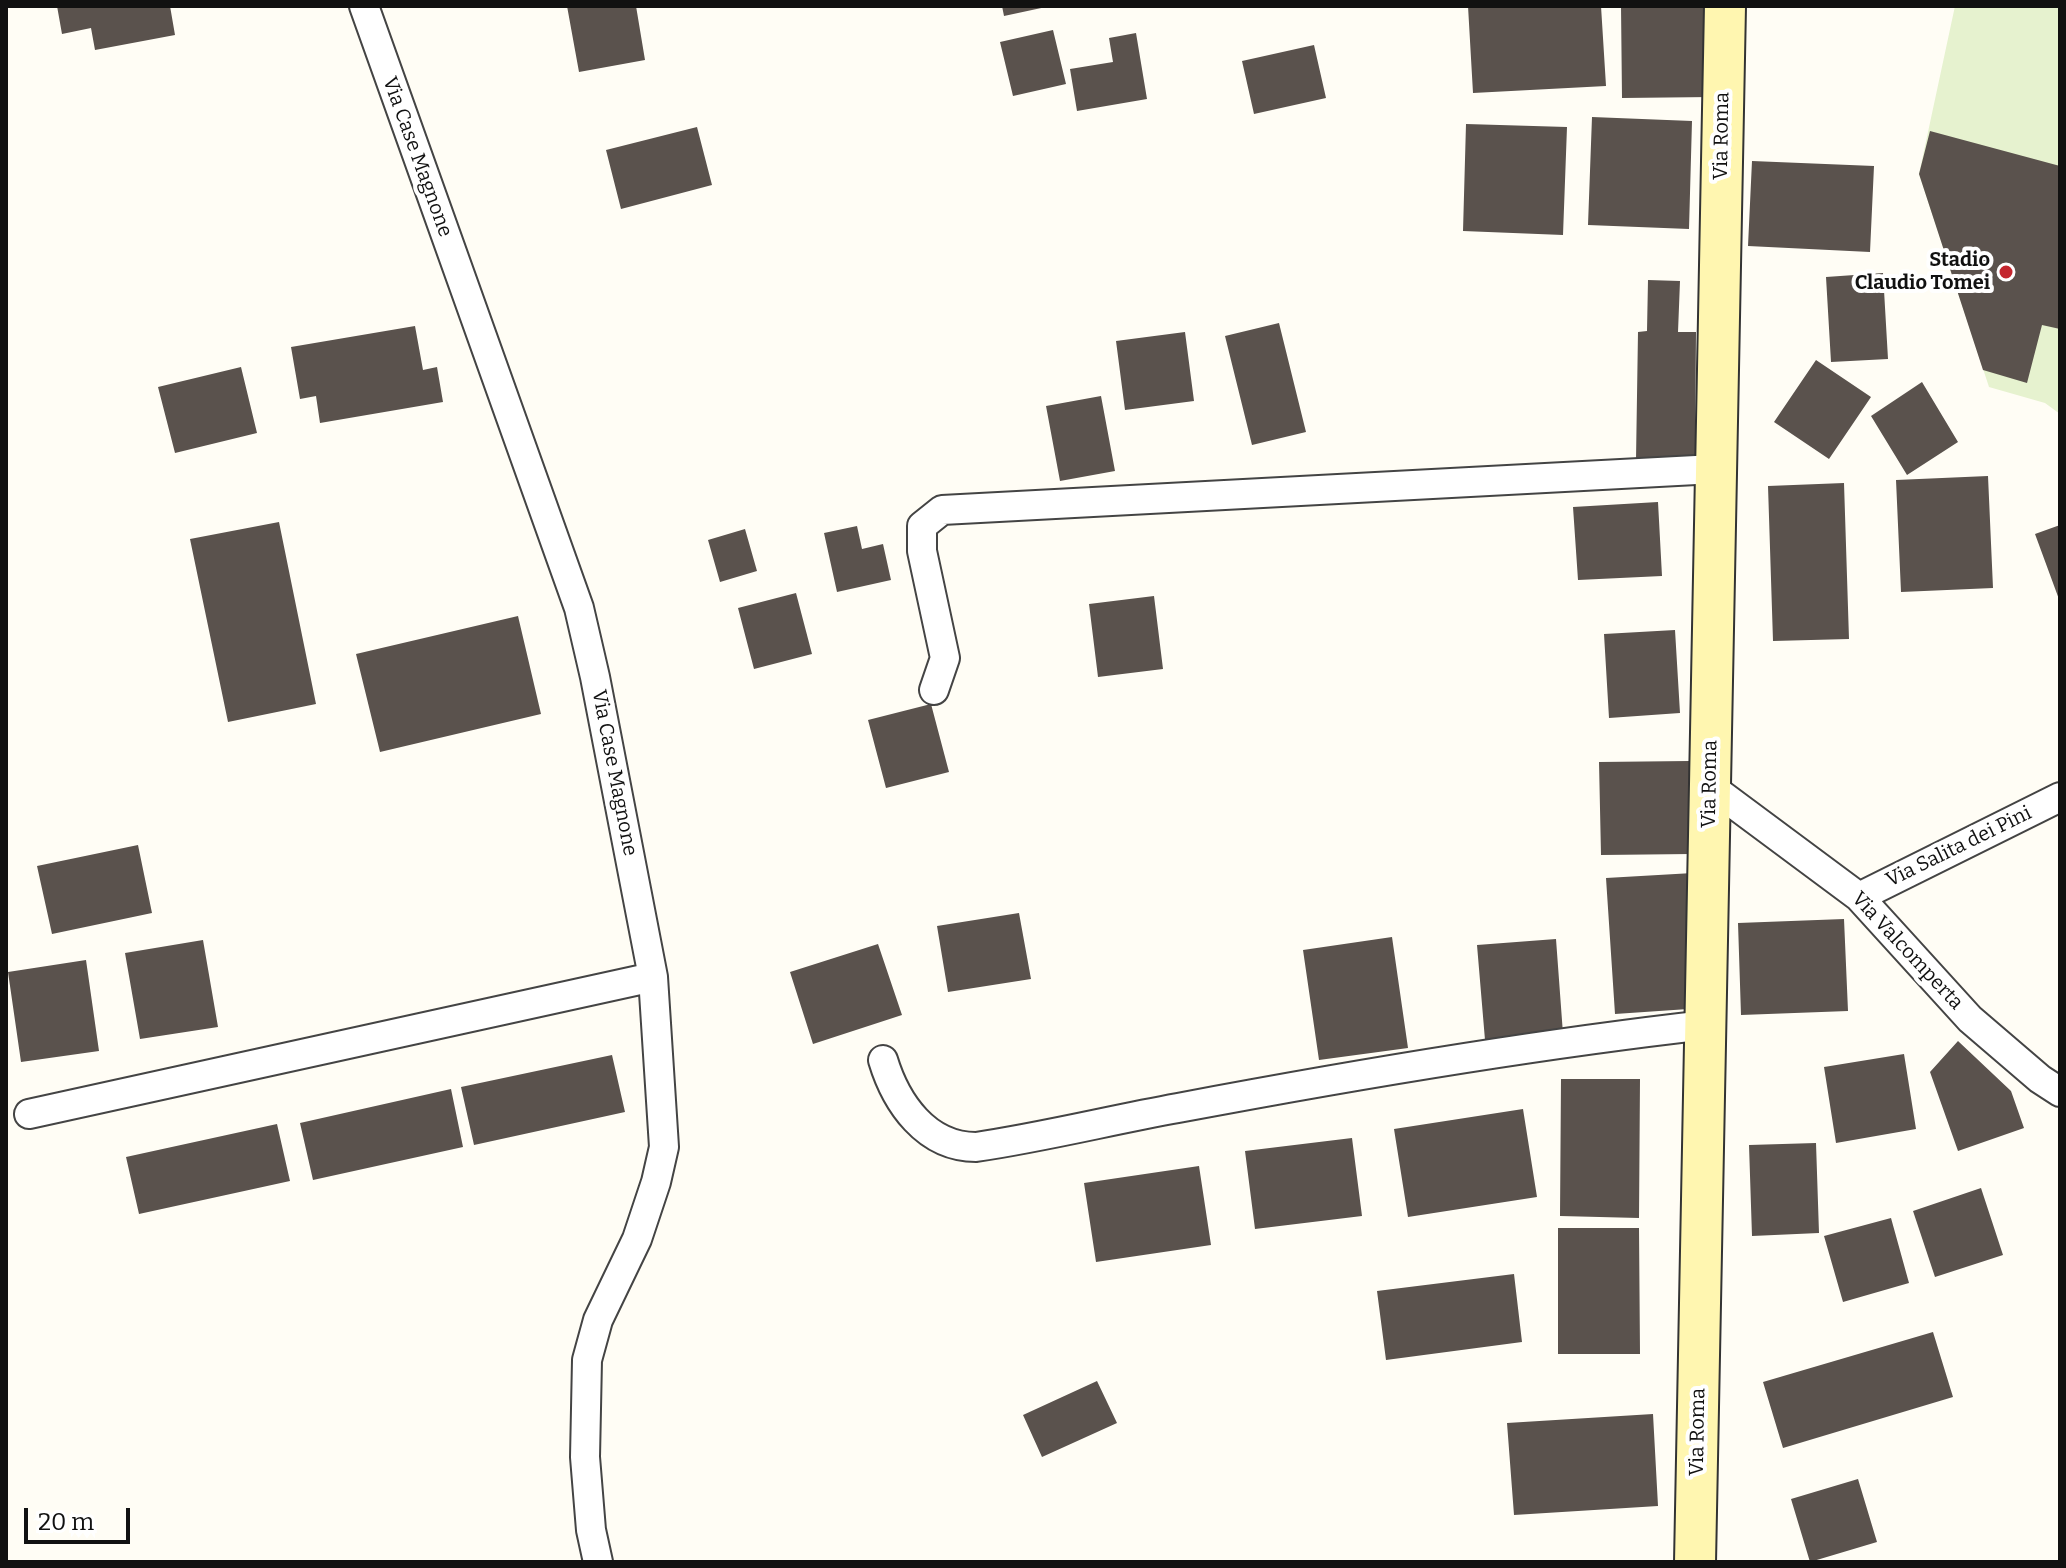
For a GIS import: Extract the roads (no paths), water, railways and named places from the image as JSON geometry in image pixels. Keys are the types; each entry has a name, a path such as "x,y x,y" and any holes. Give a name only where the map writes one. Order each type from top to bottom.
{"main road":[{"name":"Via Roma","path":"1695,1562 1725,6"}],"street":[{"name":"Via Case Magnone","path":"364,6 579,608 653,977 664,1147 637,1239 598,1320 587,1360 585,1457 591,1530 598,1562"},
{"path":"934,690 945,658 922,551 922,526 942,510 1715,469"},
{"name":"Via Valcomperta","path":"1711,787 1859,897 1970,1019 2040,1079 2060,1092"},
{"name":"Via Salita dei Pini","path":"1859,897 2060,797"},
{"path":"29,1114 653,977"},
{"path":"883,1060 908,1113 950,1144 976,1147 1443,1062 1601,1037 1706,1025"}],"place":[{"name":"Stadio Claudio Tomei","path":"2006,272"}]}
